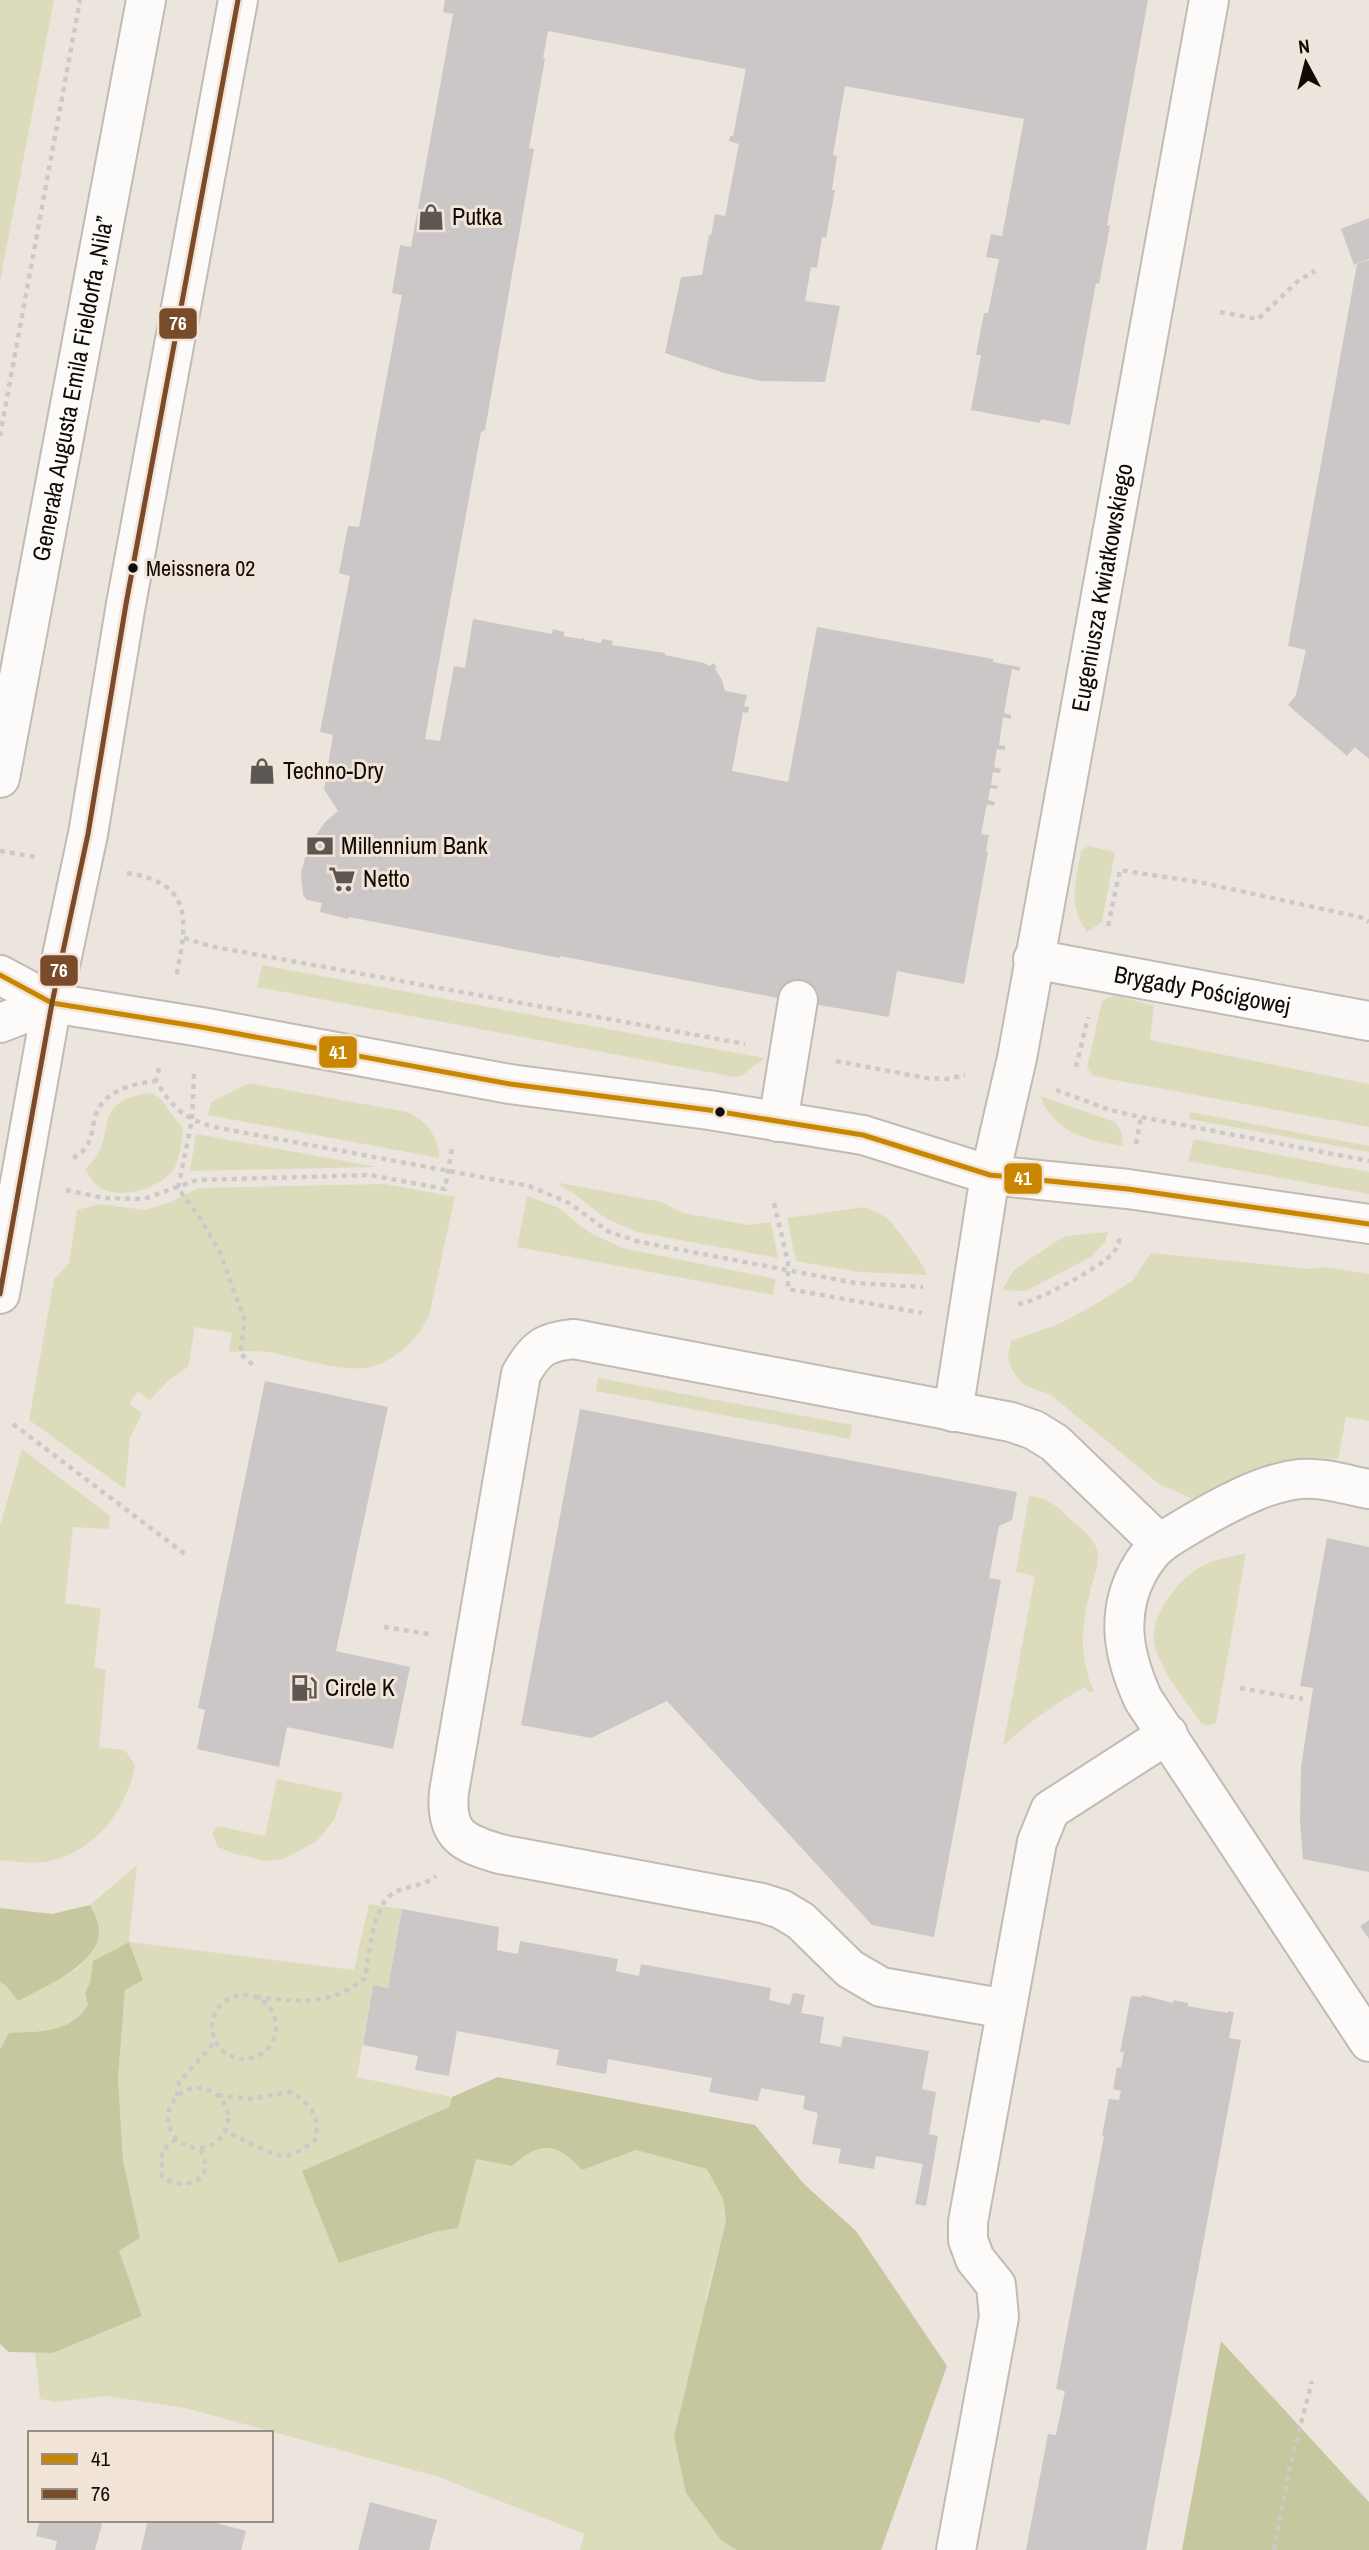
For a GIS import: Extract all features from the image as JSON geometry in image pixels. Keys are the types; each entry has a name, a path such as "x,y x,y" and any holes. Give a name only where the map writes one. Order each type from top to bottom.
{"street":[{"name":"Generała Augusta Emila Fieldorfa „Nila”","path":"0,778 146,0"},
{"path":"0,1294 52,1003 82,866 126,604 238,0"},
{"name":"Eugeniusza Kwiatkowskiego","path":"953,1412 990,1175 1017,1058 1209,0"},
{"name":"Brygady Pościgowej","path":"1033,959 1369,1021"},
{"path":"0,975 52,1003 168,1021 510,1084 863,1135 990,1175 1128,1189 1369,1223"},
{"path":"778,1122 798,1000"},
{"path":"0,1023 52,1003"},
{"path":"1006,2009 881,1987 850,1969 801,1921 772,1906 526,1860 472,1846 457,1835 450,1823 449,1792 521,1374 531,1357 542,1346 574,1339 1011,1422 1034,1430 1071,1457 1160,1544"},
{"path":"1369,1489 1312,1479 1278,1483 1238,1498 1160,1544 1147,1557 1128,1594 1124,1618 1124,1646 1131,1673 1143,1699 1369,2042"},
{"path":"956,2550 999,2318 996,2285 975,2259 968,2240 968,2222 1037,1842 1050,1810 1168,1734"}],"path":[{"path":"0,436 80,0"},
{"path":"1220,312 1258,318 1298,280 1315,271"},
{"path":"0,850 155,878 165,884 174,896 184,918 184,938 156,1081 173,1104 192,1120 214,1127 541,1190 569,1203 596,1224 625,1239 855,1283 905,1285 1016,1304 1024,1303 1102,1262 1115,1250 1119,1242 1141,1117"},
{"path":"1076,1067 1120,870 1199,882 1364,918 1369,922"},
{"path":"195,1065 192,1120 178,1188 220,1253 245,1321 240,1353 254,1366"},
{"path":"24,1154 50,1159 74,1158 81,1154 91,1141 97,1112 108,1097 128,1085 156,1081"},
{"path":"63,1190 122,1200 144,1199 197,1180 370,1175 445,1189 452,1148"},
{"path":"774,1203 788,1270 788,1289 932,1314"},
{"path":"13,1424 185,1555"},
{"path":"1240,1688 1303,1699"},
{"path":"256,1997 267,2004 274,2014 277,2026 273,2042 262,2055 247,2060 231,2057 219,2049 213,2035 212,2021 218,2008 230,1998 244,1995 315,2000 336,1997 350,1991 365,1978 377,1916 386,1897 399,1890 428,1883 472,1846"},
{"path":"216,2041 179,2082 177,2097 169,2109 168,2126 176,2139 189,2147 207,2148 222,2138 229,2121 226,2107 218,2095"},
{"path":"177,2097 191,2089 205,2089 218,2095 250,2099 290,2092 304,2100 313,2110 318,2129 316,2140 300,2151 286,2156 272,2154 225,2131"},
{"path":"176,2139 162,2151 162,2175 167,2181 180,2184 202,2177 206,2165 200,2148"},
{"path":"1274,2550 1289,2470 1312,2381"}],"green space":[{"path":"0,0 54,0 0,281"},
{"path":"1088,846 1115,852 1102,922 1087,932 1077,912 1075,883 1081,851"},
{"path":"262,965 764,1058 743,1075 734,1077 257,987"},
{"path":"1115,995 1154,1006 1150,1040 1369,1084 1369,1127 1093,1076 1087,1068 1102,1001"},
{"path":"249,1083 407,1112 430,1130 437,1143 439,1158 208,1115 211,1102"},
{"path":"152,1093 160,1098 183,1129 175,1167 162,1180 142,1190 121,1193 103,1189 85,1169 96,1158 102,1146 111,1113 118,1104 131,1097"},
{"path":"1040,1096 1115,1122 1121,1131 1123,1146 1097,1141 1064,1127 1047,1109"},
{"path":"1190,1112 1369,1146 1369,1152 1189,1119"},
{"path":"196,1134 377,1167 190,1171"},
{"path":"1194,1139 1369,1172 1369,1194 1188,1161"},
{"path":"560,1183 662,1202 683,1213 748,1225 771,1222 778,1258 637,1232 605,1218 559,1185"},
{"path":"385,1184 455,1197 429,1316 413,1339 392,1358 374,1366 350,1368 267,1352 229,1352 232,1333 195,1327 188,1367 169,1380 150,1400 138,1392 129,1404 142,1413 130,1438 125,1489 29,1420 54,1279 69,1263 77,1210 100,1204 145,1210 171,1202 198,1188"},
{"path":"527,1196 557,1207 589,1232 622,1248 776,1279 773,1295 517,1247"},
{"path":"865,1207 889,1221 915,1253 927,1275 859,1272 796,1261 787,1218"},
{"path":"1108,1232 1105,1242 1091,1257 1026,1291 1002,1290 1014,1270 1055,1242 1066,1236"},
{"path":"1151,1253 1311,1269 1326,1267 1369,1274 1369,1421 1346,1417 1338,1459 1302,1458 1283,1462 1195,1500 1159,1484 1051,1395 1026,1386 1019,1380 1012,1370 1008,1356 1011,1341 1061,1323 1101,1301 1132,1281"},
{"path":"598,1378 852,1425 850,1439 596,1391"},
{"path":"22,1449 110,1516 109,1529 73,1527 65,1603 101,1609 94,1667 106,1670 99,1747 125,1750 135,1765 118,1811 97,1836 70,1854 47,1862 34,1863 0,1860 0,1526"},
{"path":"1029,1496 1056,1506 1089,1536 1097,1550 1097,1566 1083,1630 1086,1667 1094,1691 1090,1693 1085,1687 1074,1693 1032,1721 1003,1746 1035,1576 1016,1572"},
{"path":"1246,1553 1216,1723 1208,1726 1202,1724 1163,1667 1155,1647 1155,1625 1166,1602 1191,1573 1211,1562"},
{"path":"277,1779 343,1793 334,1820 317,1841 284,1859 265,1861 218,1847 212,1834 217,1826 265,1836"},
{"path":"137,1865 129,1942 93,1961 90,1983 85,1993 88,2005 83,2014 67,2025 48,2032 33,2031 0,2050 0,1982 6,1986 76,1970 94,1950 98,1922 90,1905"},
{"path":"369,1904 402,1909 388,1988 373,1986 357,2077 452,2097 449,2107 302,2171 435,2232 458,2228 476,2158 512,2166 532,2152 548,2148 564,2154 582,2170 636,2150 708,2169 723,2199 726,2220 706,2298 721,2540 736,2550 580,2550 584,2534 439,2477 185,2408 106,2396 55,2402 40,2399 35,2353 53,2353 142,2316 118,2251 140,2238 123,2160 118,2079 129,1942 354,1970"},
{"path":"90,1905 99,1931 97,1943 90,1954 68,1973 18,2001 0,1982 0,1908 52,1914"},
{"path":"129,1942 143,1980 125,1990 118,2079 123,2160 140,2238 119,2251 142,2316 53,2353 9,2352 0,2344 0,2050 9,2033 53,2029 81,2014 88,2005 85,1993 90,1983 93,1961"},
{"path":"498,2077 755,2125 804,2184 856,2231 947,2366 881,2550 736,2550 721,2540 686,2493 674,2437 726,2220 723,2199 707,2169 636,2150 582,2170 564,2154 548,2148 532,2152 512,2166 476,2159 458,2228 435,2232 339,2263 302,2171 449,2107 452,2097"},
{"path":"1221,2341 1369,2502 1369,2550 1182,2550"}],"building":[{"path":"445,0 1148,0 1107,225 1110,226 1099,284 1096,283 1070,425 1041,419 1040,423 971,410 981,355 976,355 999,259 986,257 991,234 1002,236 1024,119 845,86 833,155 837,156 832,190 835,190 826,238 822,237 817,268 811,267 805,301 840,306 825,382 761,381 724,373 665,353 681,277 702,275 715,214 725,216 739,144 729,141 730,136 733,136 746,69 548,31 529,148 534,149 485,430 481,432 425,739 440,741 454,666 465,668 473,619 552,634 553,629 564,632 564,636 601,643 602,639 613,641 612,645 665,653 710,666 713,663 717,667 715,669 725,691 747,695 744,706 749,707 748,713 743,712 732,771 788,782 817,627 993,659 993,662 1020,667 1020,671 1012,669 1004,713 1011,715 1011,719 1003,717 999,745 1005,746 1005,750 997,749 994,767 1001,769 1000,773 993,772 991,785 998,786 997,789 990,788 988,800 995,802 994,806 987,804 981,834 989,835 988,852 964,984 897,971 889,1017 349,917 348,919 320,912 322,903 307,900 303,895 301,873 308,847 325,822 338,811 324,789 333,735 320,732 350,576 339,573 348,526 359,527 402,295 392,293 400,245 411,247 453,14 443,12"},
{"path":"1369,218 1369,259 1354,265 1341,229"},
{"path":"1369,260 1369,759 1355,747 1347,756 1288,705 1296,695 1306,650 1288,646 1357,264"},
{"path":"265,1381 388,1407 336,1651 410,1667 393,1749 287,1727 279,1767 197,1749 205,1710 198,1708"},
{"path":"580,1409 1017,1492 1012,1520 999,1526 989,1578 1001,1580 934,1937 872,1925 667,1701 591,1738 521,1725"},
{"path":"1327,1538 1369,1547 1369,1872 1303,1859 1300,1822 1301,1767 1313,1688 1300,1686"},
{"path":"402,1909 499,1927 497,1950 518,1954 520,1941 618,1959 616,1971 639,1976 641,1964 771,1988 769,2000 790,2005 793,1993 805,1995 801,2013 824,2017 820,2043 841,2047 843,2036 929,2051 922,2089 936,2092 929,2134 938,2136 926,2206 915,2204 923,2164 876,2156 874,2169 838,2163 841,2149 812,2144 818,2113 803,2109 805,2096 761,2088 758,2101 709,2092 712,2078 608,2059 606,2074 556,2065 559,2050 457,2031 449,2076 415,2070 418,2056 363,2045 373,1985 388,1988"},
{"path":"1369,1920 1369,1939 1360,1926"},
{"path":"1142,1995 1173,2003 1173,2000 1188,2003 1188,2006 1204,2009 1234,2012 1229,2038 1241,2040 1146,2550 1026,2550 1048,2434 1056,2435 1065,2391 1056,2389 1109,2099 1119,2100 1121,2091 1113,2089 1117,2067 1121,2068 1124,2052 1120,2052 1131,1996"},
{"path":"370,2502 437,2520 429,2550 358,2550"},
{"path":"40,2522 102,2522 95,2550 55,2550 57,2541 36,2536"},
{"path":"148,2522 213,2522 246,2531 241,2550 141,2550"}],"transit line":[{"name":"76","path":"0,1294 52,1003 88,834 126,604 238,0"},
{"name":"41","path":"0,975 52,1003 201,1027 510,1084 709,1110 863,1135 990,1175 1128,1189 1369,1224"}],"place":[{"name":"Putka","path":"431,217"},
{"name":"Meissnera 02","path":"133,568"},
{"name":"Techno-Dry","path":"262,771"},
{"name":"Millennium Bank","path":"320,846"},
{"name":"Netto","path":"342,879"},
{"name":"Circle K","path":"304,1688"}]}
